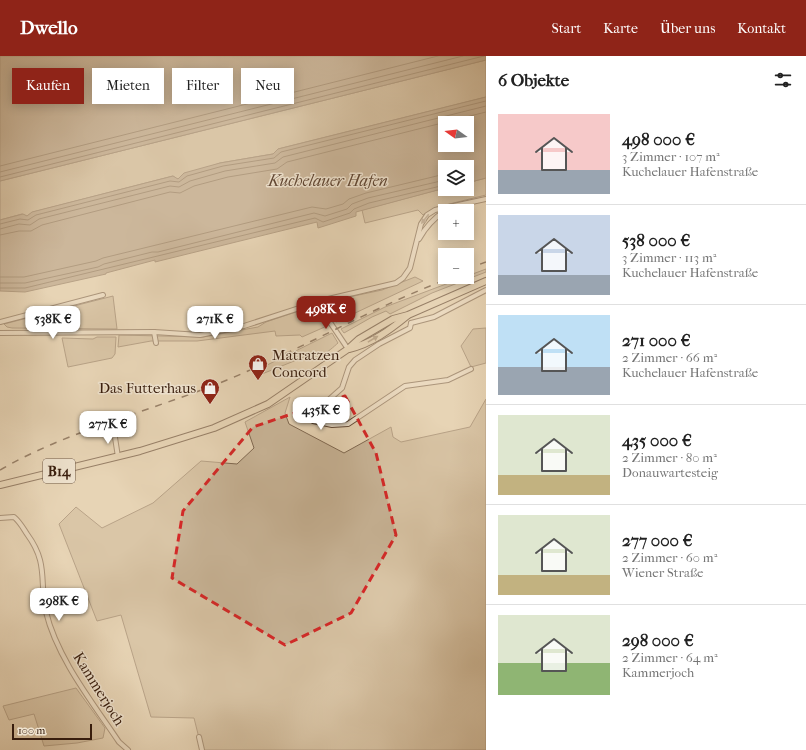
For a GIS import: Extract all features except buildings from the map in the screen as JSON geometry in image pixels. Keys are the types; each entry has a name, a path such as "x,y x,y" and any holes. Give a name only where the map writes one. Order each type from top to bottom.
{"main road":[{"name":"B14","path":"0,485 118,457 214,428 273,401 348,349 359,339 393,318 408,315 486,281"}],"street":[{"path":"465,204 486,199"},
{"path":"0,333 154,332 200,334 218,332 254,323 317,303 396,283 408,272 421,224 432,211 438,210"},
{"path":"417,243 426,227 438,216"},
{"path":"471,369 448,380 405,386 348,424 332,425 313,421 313,417 324,404 342,388 345,375 355,360 379,344 410,328 411,324 434,317 486,290"},
{"path":"0,322 103,295"},
{"path":"317,303 348,349"},
{"path":"408,315 411,324"},
{"path":"154,332 156,343"},
{"path":"114,431 118,457"},
{"name":"Kammerjoch","path":"0,518 14,517 33,542 40,555 43,568 44,598 47,614 69,668 119,742 128,750"},
{"path":"198,736 202,750"}],"highlighted area":[{"path":"345,396 376,453 396,535 351,613 285,645 172,578 183,511 253,427"}],"shaded area":[{"path":"486,60 486,97 278,149 273,154 220,163 177,179 173,176 33,212 27,216 22,214 0,220 0,181"},
{"path":"486,178 486,195 449,204 438,204 438,207 423,215 418,210 365,223 362,210 438,190 438,196 474,196 474,181"},
{"path":"486,269 486,272 474,277 474,274"},
{"path":"415,277 423,281 336,322 328,311 328,308 349,297 382,290"},
{"path":"446,284 455,284 432,293 390,314 386,311 372,317 344,333 341,329 385,307"},
{"path":"113,296 117,329 12,328 7,327 4,324"},
{"path":"308,308 319,313 327,326 302,337 300,335 276,336 275,331 197,341 151,341 118,347 119,335 203,337 258,327 266,322"},
{"path":"486,328 486,363 471,367 461,346 473,329"},
{"path":"332,333 338,343 322,355 314,358 304,357 257,376 257,370"},
{"path":"97,337 116,337 115,354 112,358 68,367 62,338 93,339"},
{"path":"290,397 285,413 289,424 344,453 391,427 393,437 401,442 470,427 486,399 486,750 202,750 194,718 151,717 121,615 97,621 59,524 76,507 102,528 153,503 201,461 237,464 254,448 245,422"},
{"path":"76,688 105,728 103,738 77,743 44,746 34,714 9,720 3,706"}],"water":[{"path":"0,56 486,56 486,60 0,181"},
{"name":"Kuchelauer Hafen","path":"486,97 486,178 474,181 474,160 438,160 438,190 356,212 356,216 318,228 317,222 155,262 155,260 106,274 25,292 0,291 0,220 23,214 27,216 32,212 173,176 178,179 184,173 220,163 273,154 278,149"}],"railway":[{"path":"474,266 486,262"},
{"path":"0,470 55,443 199,391 256,368 368,314 438,283"}],"place":[{"name":"Matratzen Concord","path":"258,381"},
{"name":"Das Futterhaus","path":"210,405"}]}
